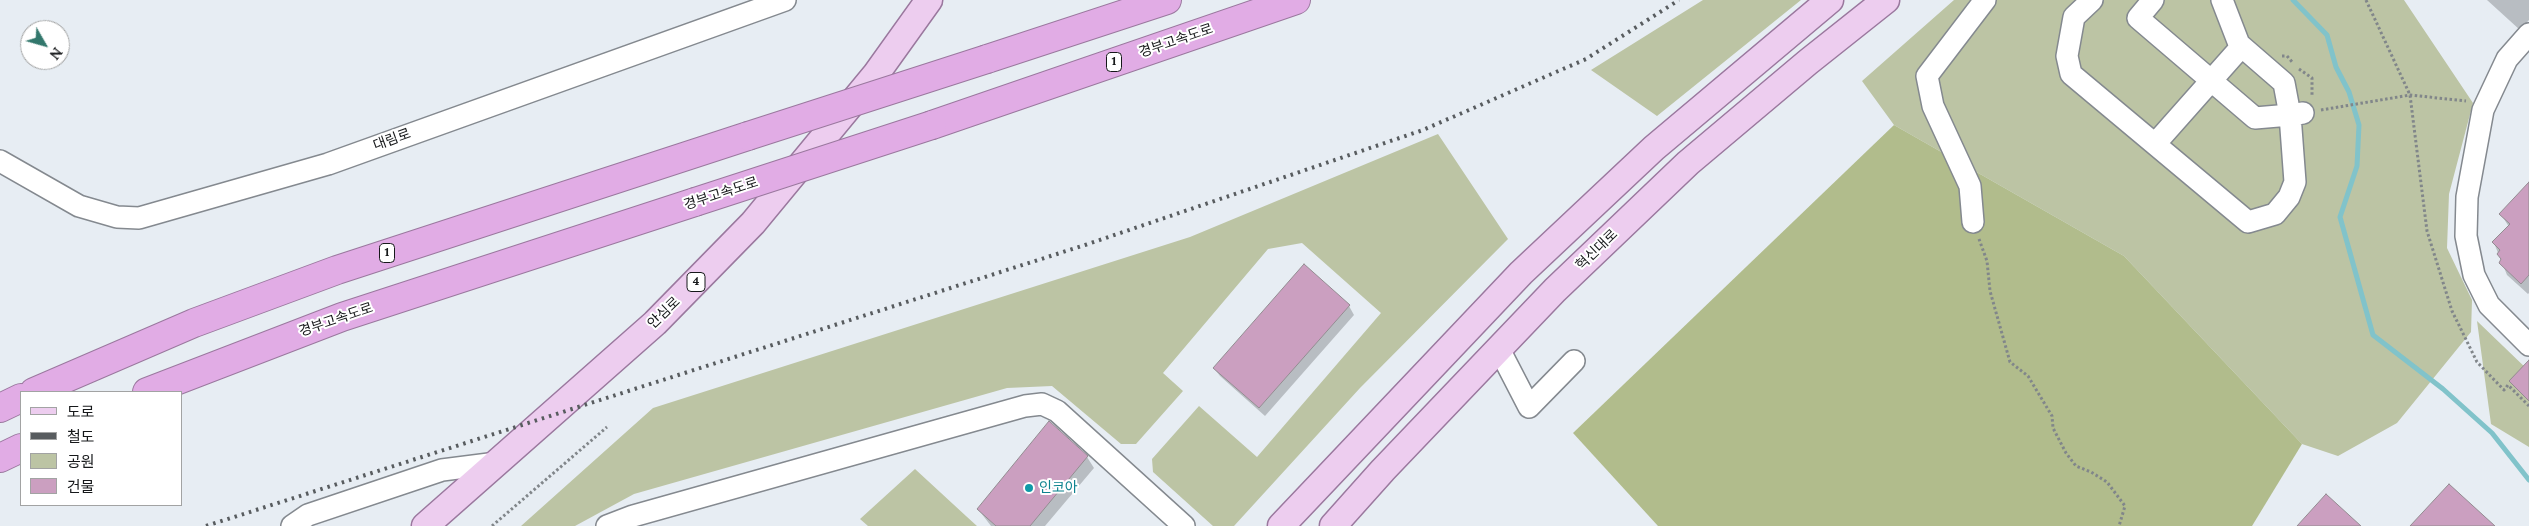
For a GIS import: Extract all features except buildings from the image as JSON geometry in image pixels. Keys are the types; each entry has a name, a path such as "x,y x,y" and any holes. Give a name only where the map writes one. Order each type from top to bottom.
{"highway":[{"name":"1","path":"36,391 194,323 328,273 1168,0"},
{"name":"경부고속도로","path":"150,391 342,317 932,125 1296,0"},
{"path":"0,408 20,398"},
{"path":"0,458 20,448"}],"main road":[{"name":"안심로","path":"425,526 655,323 753,224 876,74 928,0"},
{"path":"1281,526 1521,273 1654,148 1830,0"},
{"name":"혁신대로","path":"1333,526 1554,290 1688,163 1808,62 1886,0"}],"street":[{"name":"대림로","path":"0,161 79,206 117,217 139,218 328,164 785,0"},
{"path":"1973,222 1970,186 1933,106 1927,76 1985,0"},
{"path":"2092,0 2074,17 2068,56 2072,74 2248,222 2275,214 2289,196 2295,182 2297,114 2284,83 2241,47 2222,0"},
{"path":"2154,0 2138,18 2255,118 2297,114"},
{"path":"2529,34 2507,59 2487,103 2467,197 2466,236 2474,275 2489,305 2529,345"},
{"path":"2155,144 2241,47"},
{"path":"1499,349 1529,407 1574,361"},
{"path":"607,526 643,513 1025,406 1042,404 1057,411 1184,526"},
{"path":"292,526 308,515 442,470 496,463"}],"path":[{"path":"2366,0 2410,95 2427,231 2452,311 2477,362 2504,390 2508,385 2529,406"},
{"path":"2297,114 2410,95 2487,103"},
{"path":"1973,222 1987,261 1990,291 2010,362 2028,376 2052,416 2053,428 2062,445 2076,466 2091,472 2107,482 2125,506 2119,526"},
{"path":"492,526 607,426"}],"green space":[{"path":"1703,0 1801,0 1657,116 1591,70"},
{"path":"1954,0 2404,0 2473,103 2449,194 2447,248 2472,300 2471,332 2397,423 2338,456 2302,444 2124,256 1894,125 1862,81"},
{"path":"1894,125 2124,256 2302,444 2252,526 1658,526 1573,433"},
{"path":"1438,134 1508,239 1360,388 1234,526 1213,526 1153,472 1152,459 1199,406 1257,457 1381,313 1302,243 1268,249 1163,373 1183,391 1136,444 1121,444 1052,386 1007,388 634,494 575,526 521,526 653,408 1190,237"},
{"path":"2477,321 2529,371 2529,447 2491,424"},
{"path":"915,469 977,526 868,526 860,519"}],"waterway":[{"path":"2293,0 2327,35 2336,67 2349,92 2359,125 2357,166 2340,217 2373,335 2443,389 2492,433 2529,480"}],"railway":[{"path":"206,526 1085,245 1423,130 1586,59 1679,0"}],"place":[{"name":"인코아","path":"1029,488"}]}
